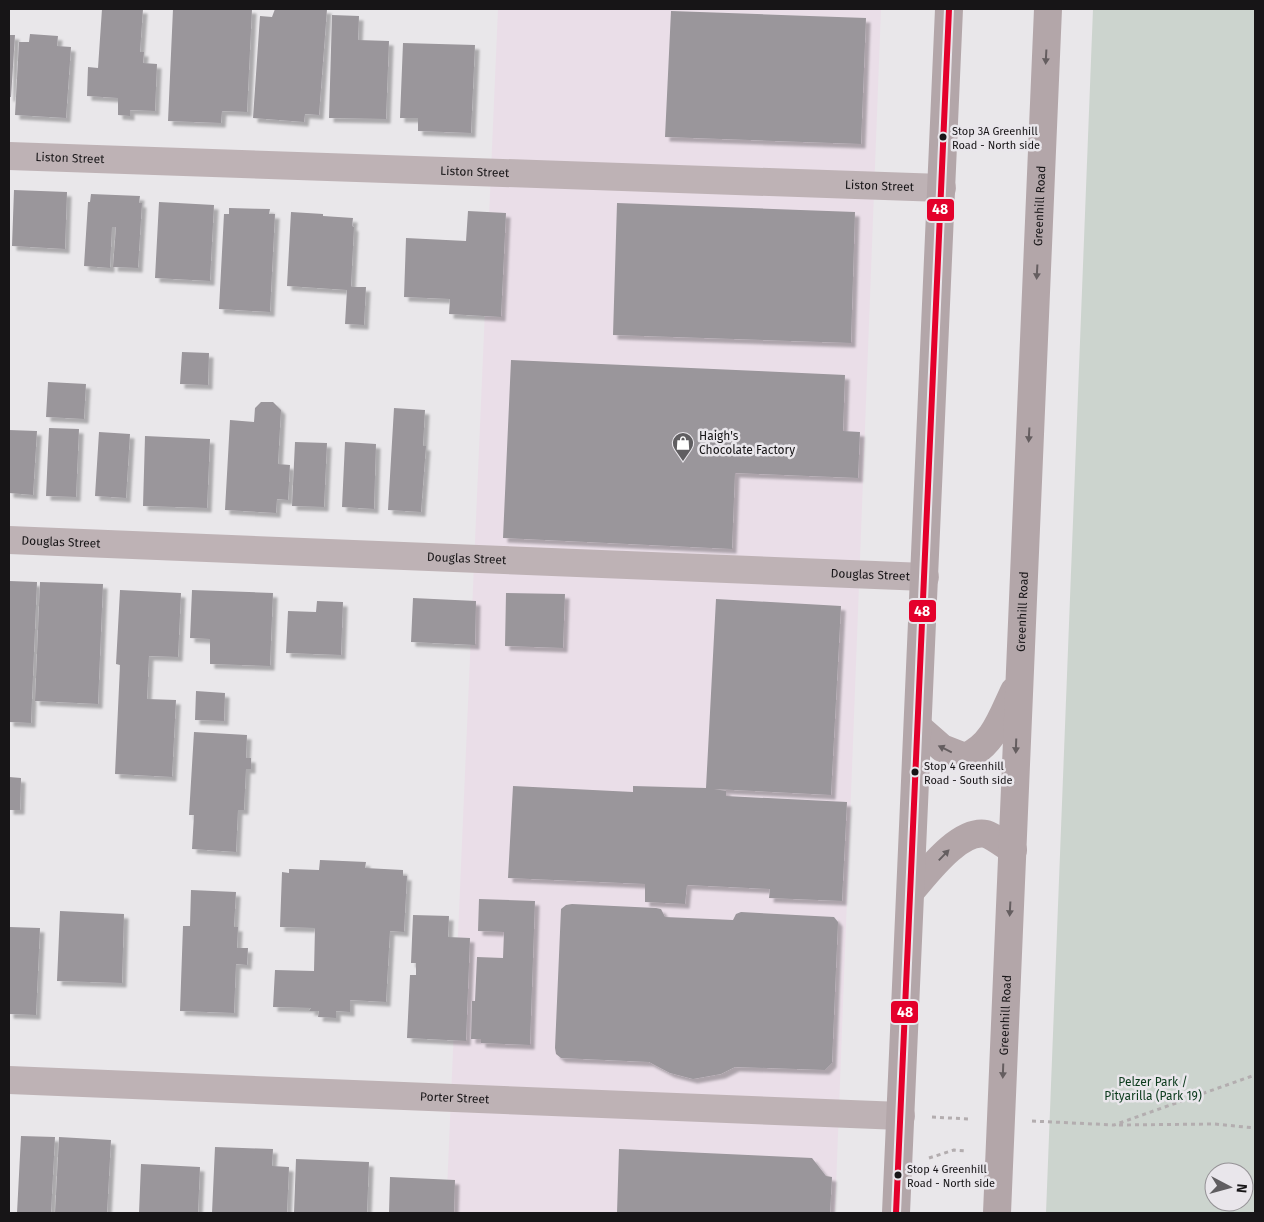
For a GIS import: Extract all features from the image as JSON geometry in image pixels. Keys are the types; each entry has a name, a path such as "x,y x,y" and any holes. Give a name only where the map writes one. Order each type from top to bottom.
{"highway":[{"name":"Greenhill Road","path":"997,1213 1007,943 1013,850 1018,680 1048,9"},
{"path":"896,1213 942,188 955,14"},
{"path":"918,727 942,748 966,757 976,753 987,742 1000,721 1018,680"},
{"path":"911,891 948,849 970,836 986,834 1013,850"}],"street":[{"name":"Liston Street","path":"9,156 942,188"},
{"name":"Douglas Street","path":"9,540 925,577"},
{"name":"Porter Street","path":"9,1080 901,1116"}],"path":[{"path":"1114,1125 1255,1075"},
{"path":"932,1117 968,1118"},
{"path":"1045,1122 1114,1125 1216,1124 1255,1128"},
{"path":"927,1159 954,1150 973,1151"}],"shaded area":[{"path":"498,9 881,9 835,1213 446,1213"}],"green space":[{"name":"Pelzer Park / Pityarilla (Park 19)","path":"1093,9 1255,9 1255,1213 1046,1213"}],"building":[{"path":"102,9 143,9 140,52 144,52 143,63 157,64 155,111 130,110 130,116 118,115 118,98 87,96 88,67 98,68"},
{"path":"173,9 252,9 247,112 222,111 221,123 168,121"},
{"path":"275,9 327,9 319,115 305,114 304,122 253,118 260,16 272,17"},
{"path":"671,11 866,18 861,144 665,137"},
{"path":"332,15 359,16 358,40 389,41 386,119 329,118"},
{"path":"30,34 58,36 57,46 71,47 66,118 15,115 19,42 29,42"},
{"path":"9,35 15,35 11,97 9,97"},
{"path":"403,43 475,45 471,133 418,131 418,118 400,118"},
{"path":"14,190 67,192 65,249 12,246"},
{"path":"91,194 140,196 139,203 142,203 138,268 113,267 116,227 112,227 110,268 84,266 88,202 90,202"},
{"path":"159,202 214,205 210,281 155,278"},
{"path":"617,203 855,212 851,343 613,335"},
{"path":"229,208 270,209 269,214 275,214 270,312 219,309 224,214 229,214"},
{"path":"468,211 506,213 501,317 449,314 450,299 404,297 406,238 466,241"},
{"path":"291,212 353,218 351,287 366,287 364,325 345,324 347,290 287,286"},
{"path":"182,352 209,353 208,385 180,384"},
{"path":"511,360 845,375 843,431 860,432 858,478 735,473 732,549 503,538"},
{"path":"48,382 86,384 84,419 46,417"},
{"path":"261,402 273,402 281,410 278,464 290,465 288,500 277,499 276,513 225,510 230,420 254,422 255,408"},
{"path":"394,408 425,410 423,446 426,446 421,512 388,510"},
{"path":"49,428 79,429 76,497 46,496"},
{"path":"9,430 37,431 33,495 9,493"},
{"path":"99,432 130,434 126,498 95,496"},
{"path":"145,436 210,439 207,508 143,506"},
{"path":"295,442 327,443 324,507 292,506"},
{"path":"345,442 376,444 374,509 342,507"},
{"path":"9,581 37,582 31,723 9,722"},
{"path":"40,582 103,584 98,704 35,701"},
{"path":"120,590 181,593 178,657 149,656 147,699 176,700 172,777 115,774 120,665 116,664"},
{"path":"192,590 273,593 270,666 210,664 210,639 190,638"},
{"path":"506,593 565,594 563,648 505,646"},
{"path":"413,598 476,601 475,645 411,642"},
{"path":"716,599 841,606 831,795 714,789 726,791 726,796 847,802 842,901 769,898 770,889 687,885 685,904 645,902 645,884 508,878 513,786 633,792 633,786 706,788"},
{"path":"317,601 343,602 341,655 286,653 288,611 316,612"},
{"path":"196,691 225,693 224,721 195,720"},
{"path":"194,732 247,735 246,758 251,758 251,769 246,769 244,810 238,810 236,852 192,849 194,815 189,815"},
{"path":"9,777 21,778 20,810 9,810"},
{"path":"320,860 366,862 365,868 403,870 403,876 407,876 404,932 390,931 386,1002 350,1000 350,1012 336,1011 336,1018 318,1017 319,1011 309,1011 311,1008 273,1007 275,970 314,971 315,928 280,927 282,872 289,873 289,869 319,870"},
{"path":"191,890 236,892 234,927 238,927 237,948 248,948 247,965 236,964 234,1013 180,1011 183,926 190,926"},
{"path":"479,899 535,901 530,1045 481,1043 481,1039 471,1039 472,1001 475,1001 477,957 503,958 504,932 478,931"},
{"path":"566,905 656,908 661,909 665,917 733,920 736,914 741,912 834,917 838,922 832,1063 825,1070 735,1067 721,1074 693,1079 670,1073 649,1062 561,1058 556,1054 555,1048 561,909"},
{"path":"60,911 124,914 122,983 57,981"},
{"path":"413,915 449,916 448,937 470,938 466,1041 407,1038 410,975 416,975 416,963 411,963"},
{"path":"9,927 40,928 36,1015 9,1014"},
{"path":"21,1136 55,1137 51,1213 17,1213"},
{"path":"59,1137 111,1140 107,1213 55,1213"},
{"path":"215,1147 273,1149 272,1166 289,1167 287,1213 212,1213"},
{"path":"619,1149 812,1158 826,1176 832,1177 830,1213 617,1213"},
{"path":"296,1159 369,1162 367,1213 294,1213"},
{"path":"141,1164 200,1167 198,1213 139,1213"},
{"path":"390,1177 455,1180 454,1213 389,1213"}],"transit line":[{"name":"48","path":"896,1213 949,9"}],"place":[{"name":"Stop 3A Greenhill Road - North side","path":"943,137"},
{"name":"Haigh's Chocolate Factory","path":"683,462"},
{"name":"Stop 4 Greenhill Road - South side","path":"915,772"},
{"name":"Stop 4 Greenhill Road - North side","path":"898,1175"}]}
